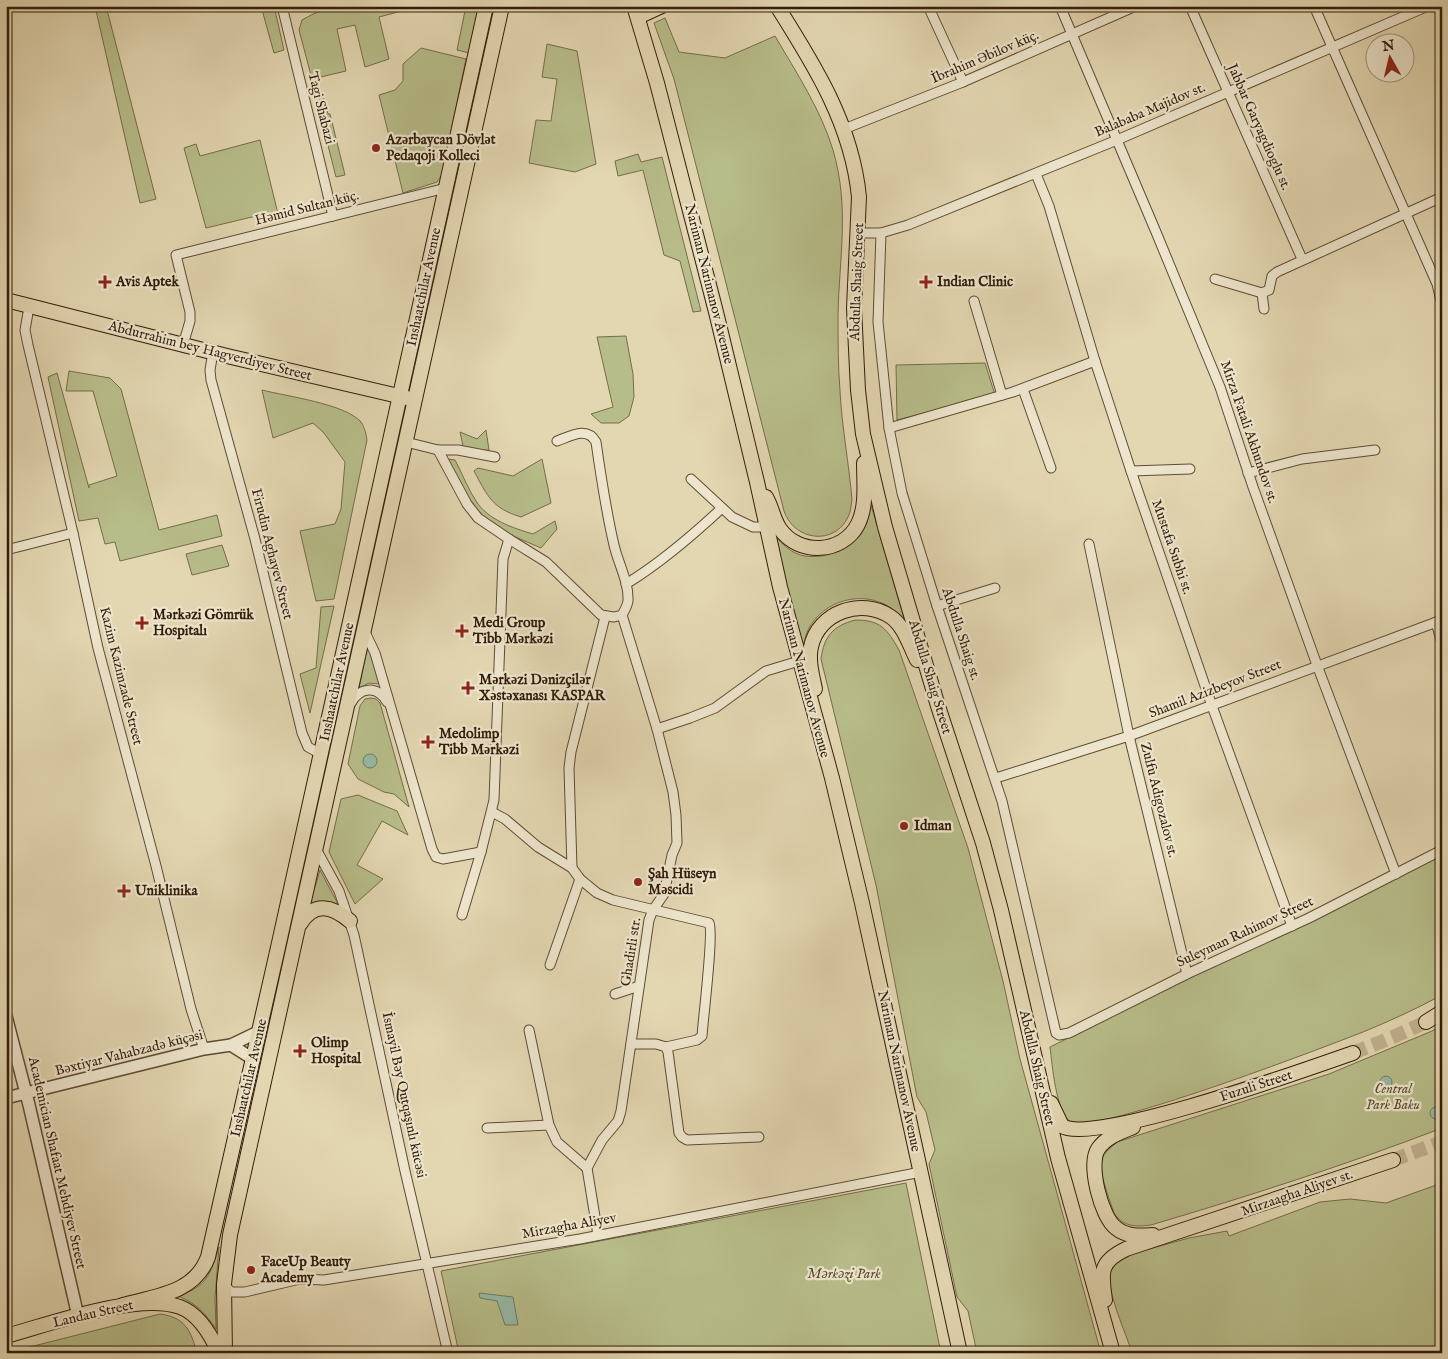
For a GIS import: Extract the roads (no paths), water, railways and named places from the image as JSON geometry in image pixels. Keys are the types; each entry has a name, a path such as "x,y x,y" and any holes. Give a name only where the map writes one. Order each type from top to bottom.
{"main road":[{"name":"Inshaatchilar Avenue","path":"123,1305 174,1291 185,1286 200,1274 208,1257 260,1030 486,6"},
{"name":"Inshaatchilar Avenue","path":"225,1353 224,1284 230,1234 502,6"},
{"path":"636,12 662,6"},
{"name":"Abdulla Shaig Street","path":"777,6 810,57 832,98 844,129 857,181 858,233 854,308 858,390 863,434 885,527 938,706 983,843 1001,910 1066,1191 1112,1349"},
{"name":"Nariman Narimanov Avenue","path":"636,12 672,138 716,312 799,661 832,778 862,903 960,1353"},
{"name":"Abdurrahim bey Hagverdiyev Street","path":"6,300 184,345 415,399"},
{"path":"387,452 406,442 393,424"},
{"path":"757,482 771,505 780,529 789,538 800,545 811,548 823,548 837,544 854,532 862,513 864,497 863,434"},
{"path":"832,778 812,673 810,652 816,632 826,620 838,612 853,608 868,608 892,617 906,636 938,706"},
{"path":"298,928 307,914 320,908 335,911 350,921"},
{"path":"1426,1022 1442,1012"},
{"name":"Fuzuli Street","path":"1159,1116 1353,1053"},
{"path":"1038,1073 1059,1122 1067,1129 1091,1130 1159,1116"},
{"path":"1159,1116 1112,1136 1104,1141 1097,1151 1094,1162 1095,1178 1106,1215 1117,1230 1138,1236 1152,1236 1200,1225"},
{"name":"Mirzaagha Aliyev st.","path":"1200,1225 1393,1160"},
{"path":"1112,1349 1103,1285 1103,1272 1106,1261 1126,1249 1200,1225"},
{"name":"Landau Street","path":"6,1336 123,1305 156,1303 180,1307 197,1318 210,1335 219,1353"}],"street":[{"name":"Tagi Shabazi","path":"282,6 333,216"},
{"path":"928,6 964,82"},
{"name":"Mirza Fatali Akhundov st.","path":"1060,6 1220,388 1248,473 1317,665 1396,874"},
{"name":"İbrahim Əbilov küç.","path":"844,129 964,82 1136,6"},
{"name":"Jabbar Garyagdioglu st.","path":"1190,6 1302,259"},
{"path":"1314,6 1437,284 1442,305"},
{"name":"Balababa Majidov st.","path":"858,233 881,233 908,225 1117,140 1428,6"},
{"name":"Mustafa Subhi st.","path":"1036,174 1049,206 1095,361 1131,470 1212,706 1292,926"},
{"name":"Həmid Sultan küç.","path":"184,345 190,321 190,312 176,255 446,188"},
{"path":"1215,279 1262,293 1269,290 1272,276 1277,272 1442,197"},
{"name":"Abdulla Shaig st.","path":"881,233 878,316 889,428 902,494 937,606 996,778 1018,862 1055,1029 1059,1035"},
{"path":"1262,293 1264,309"},
{"path":"974,301 1002,395"},
{"name":"Kazim Kazimzade Street","path":"29,307 25,330 28,345 73,533 98,648 147,829 191,1009 204,1049"},
{"name":"Firudin Aghayev Street","path":"213,352 210,370 211,380 255,538 302,733 308,747 321,754"},
{"path":"889,428 1023,389 1095,361"},
{"path":"1023,389 1051,468"},
{"path":"438,450 467,504 478,518 546,562 595,611 605,617 622,615 628,601 626,584 614,546 606,511 596,442 593,437 580,432 557,441"},
{"path":"406,442 438,450 458,450 495,457"},
{"path":"1248,473 1302,459 1375,450"},
{"path":"1131,470 1190,470"},
{"path":"691,478 722,508 744,523 753,527 766,526"},
{"path":"626,584 703,526 722,508"},
{"path":"6,550 73,533"},
{"path":"462,915 492,812 503,559 509,539"},
{"name":"Zulfu Adigozalov st.","path":"1089,544 1129,736 1187,974"},
{"path":"937,606 994,588"},
{"name":"Ghadirli str.","path":"587,1168 602,1140 618,1121 649,920 652,910 664,894 678,834 672,792 657,730 622,615"},
{"path":"572,868 569,768 571,752 605,617"},
{"path":"1439,621 1442,644"},
{"name":"Shamil Azizbeyov Street","path":"996,778 1129,736 1439,621"},
{"path":"364,630 375,653 432,849 436,856 444,859 481,852"},
{"path":"657,730 715,708 766,671 799,661"},
{"path":"344,717 356,695 369,689 376,690 382,694 391,709"},
{"path":"492,812 505,819 538,847 572,868 580,879 597,893 613,900 706,921 711,927 702,1036 697,1040 666,1047 656,1044 631,1044"},
{"name":"İsmayil Bəy Qutqaşınlı kücəsi","path":"316,849 339,891 350,921 365,982 405,1171 448,1353"},
{"name":"Suleyman Rahimov Street","path":"1059,1035 1070,1033 1187,974 1292,926 1442,850"},
{"path":"550,966 580,879"},
{"path":"615,994 639,986"},
{"name":"Academician Shafaat Mehdiyev Street","path":"6,1016 78,1316"},
{"name":"Bəxtiyar Vahabzadə küçəsi","path":"6,1098 204,1049 231,1045 243,1041 260,1030"},
{"path":"529,1030 549,1125 557,1142 587,1168 598,1235"},
{"path":"231,1045 253,1059"},
{"path":"666,1047 679,1133 682,1137 687,1140 759,1137"},
{"path":"487,1128 549,1125"},
{"name":"Mirzagha Aliyev","path":"224,1284 231,1292 245,1292 300,1279 310,1278 318,1281 428,1264 598,1235 921,1172"}],"tunnel":[{"path":"1353,1053 1426,1022"},
{"path":"1393,1160 1442,1142"}],"place":[{"name":"Azərbaycan Dövlət Pedaqoji Kolleci","path":"376,148"},
{"name":"Avis Aptek","path":"105,282"},
{"name":"Indian Clinic","path":"926,282"},
{"name":"Mərkəzi Gömrük Hospitalı","path":"142,623"},
{"name":"Medi Group Tibb Mərkəzi","path":"462,631"},
{"name":"Mərkəzi Dənizçilər Xəstəxanası KASPAR","path":"468,688"},
{"name":"Medolimp Tibb Mərkəzi","path":"428,742"},
{"name":"Idman","path":"904,826"},
{"name":"Şah Hüseyn Məscidi","path":"638,882"},
{"name":"Uniklinika","path":"124,891"},
{"name":"Olimp Hospital","path":"300,1051"},
{"name":"FaceUp Beauty Academy","path":"251,1270"}],"park label":[{"name":"Central Park Baku","path":"1393,1098"},
{"name":"Mərkəzi Park","path":"844,1274"}]}
